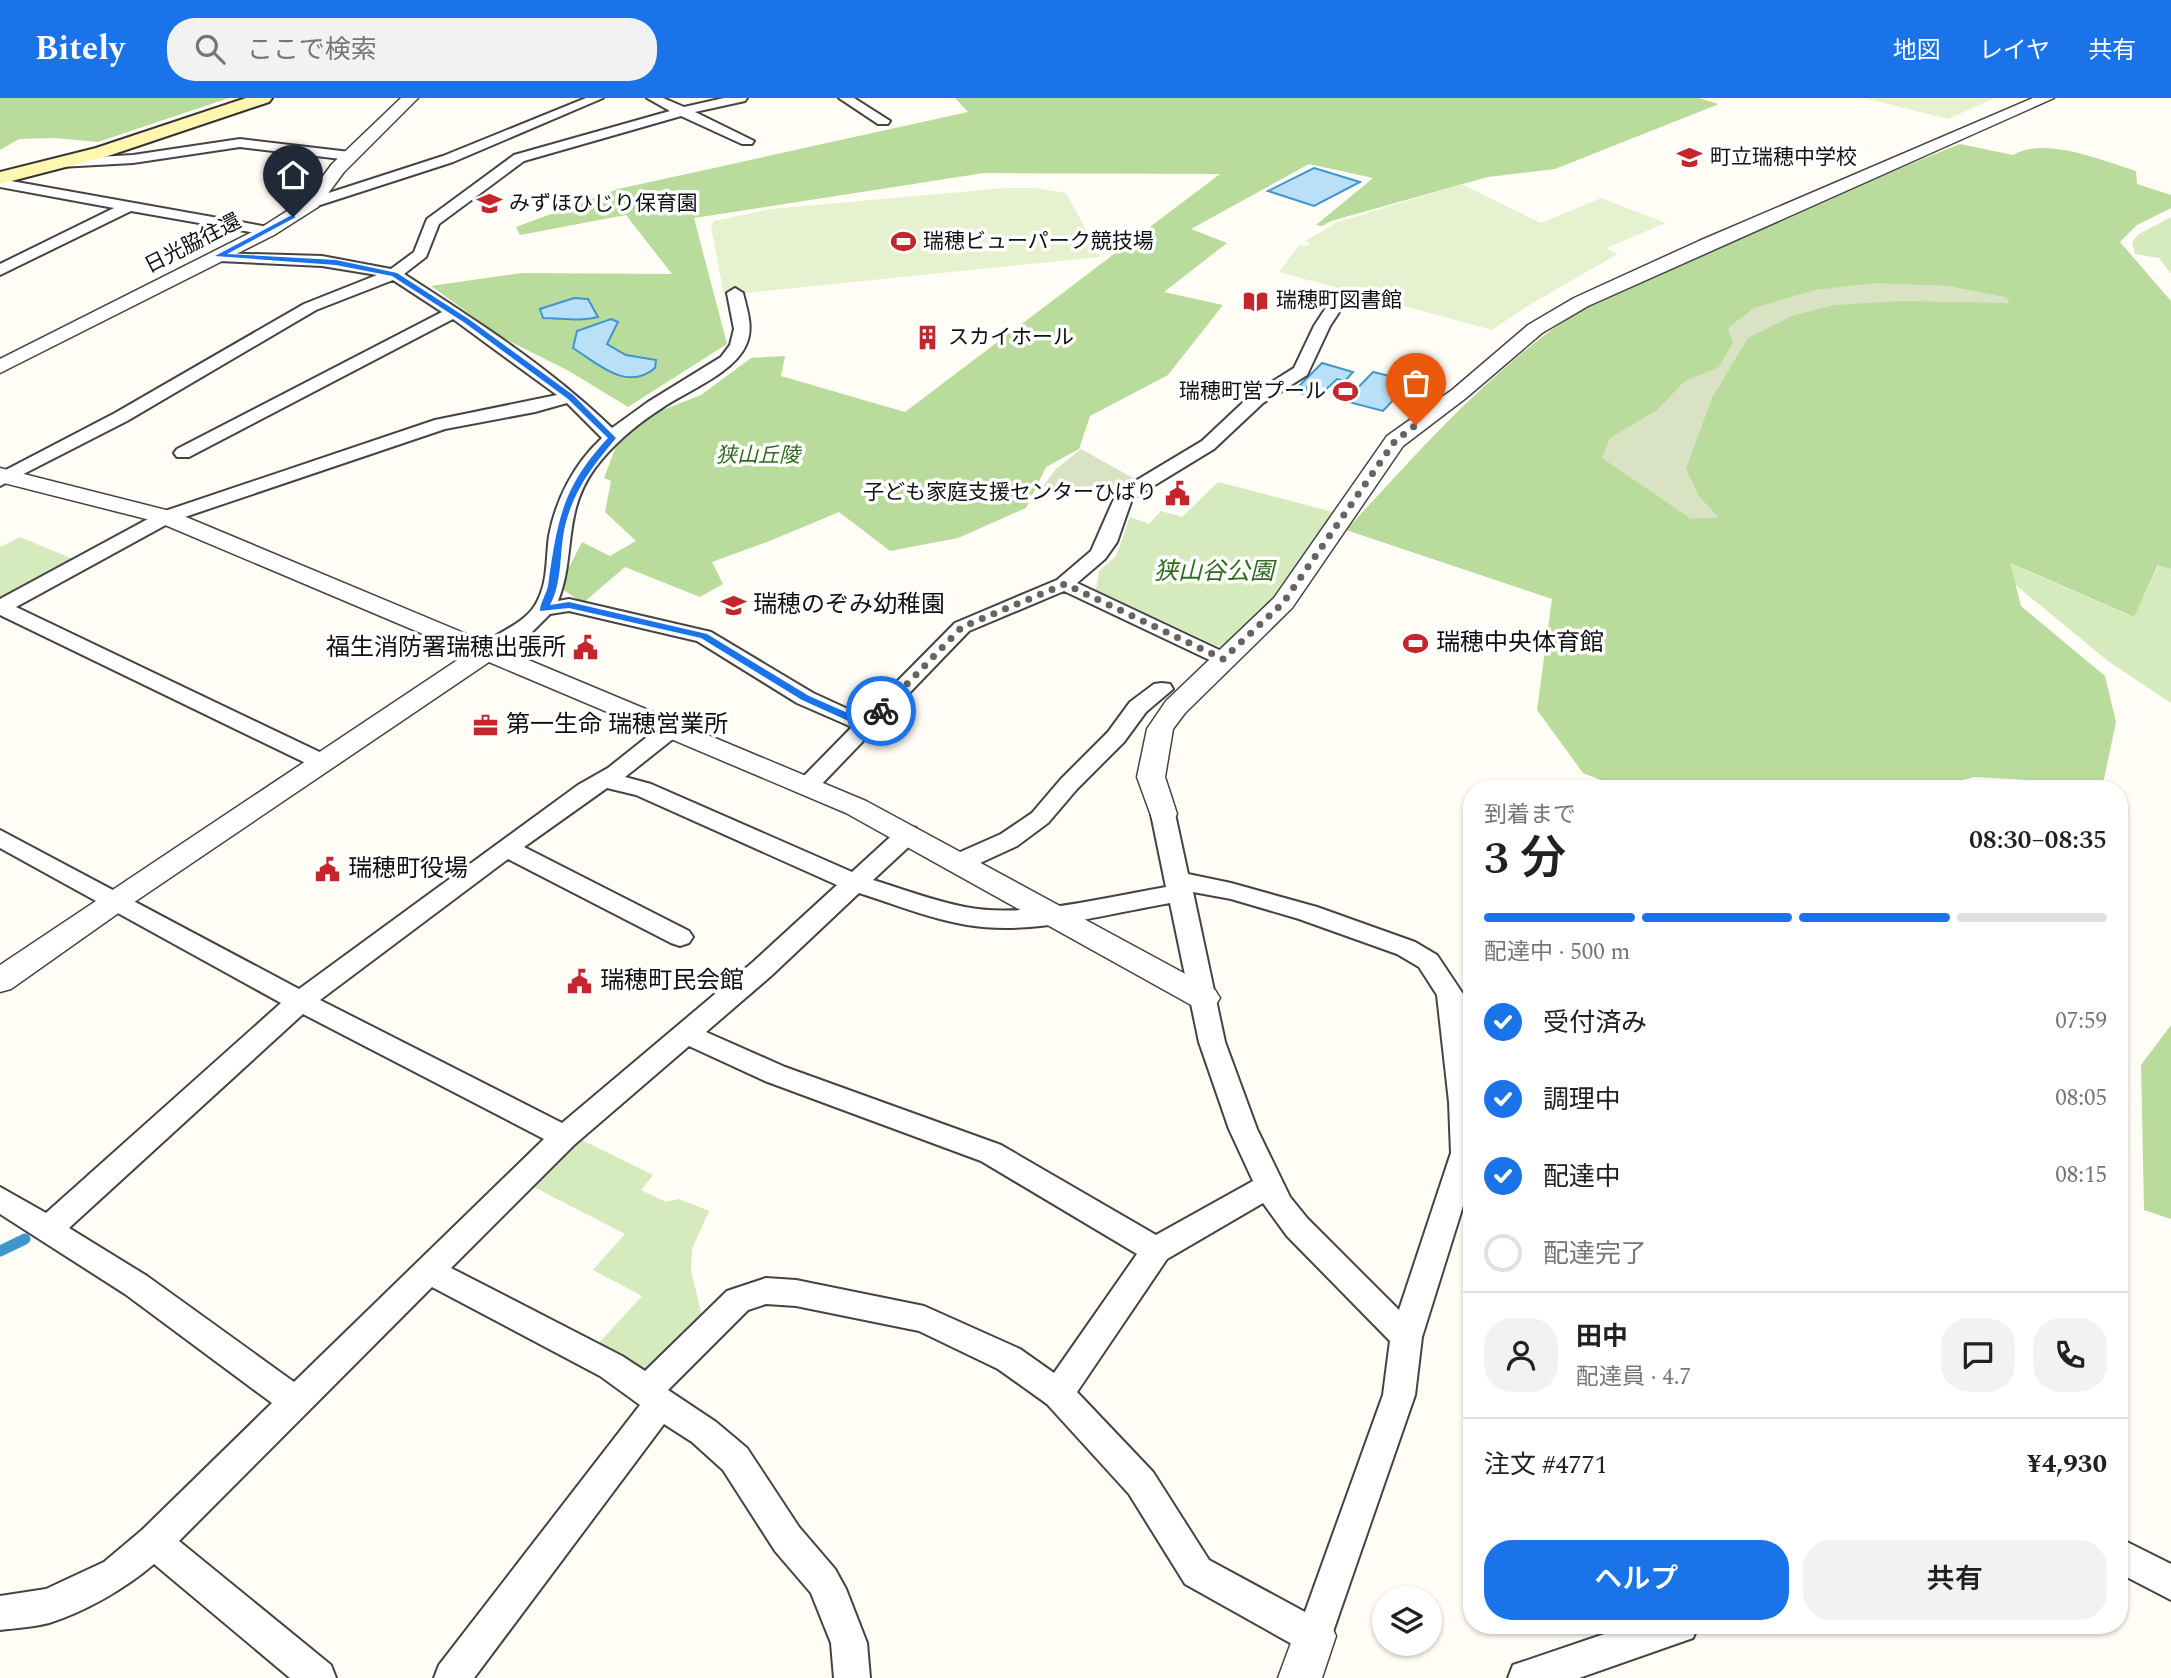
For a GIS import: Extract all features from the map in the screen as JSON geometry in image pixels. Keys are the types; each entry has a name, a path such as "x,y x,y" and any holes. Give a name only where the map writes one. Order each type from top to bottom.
{"main road":[{"path":"0,178 141,141 263,98"}],"street":[{"name":"日光脇往還","path":"0,367 268,231 312,203 350,156 411,98"},
{"path":"312,203 448,159 597,98"},
{"path":"653,98 747,141"},
{"path":"3,477 121,417 300,312 394,274 421,254 432,222 519,158 684,111 741,98"},
{"path":"845,98 883,121"},
{"path":"1406,1337 1297,1227 1279,1205 1229,1095 1212,1042 1180,887 1163,814 1151,777 1160,729 1175,707 1283,603 1395,441 1459,394 1535,329 1581,302 1705,245 2046,98"},
{"path":"60,163 133,159 240,143 350,156"},
{"path":"0,183 268,231"},
{"path":"0,270 127,207"},
{"path":"219,256 336,262 394,274 454,312 570,397 612,438"},
{"path":"0,981 116,900 517,634 543,609 551,594 561,525 573,490 589,463 632,421 727,361 739,349 743,338 735,293"},
{"path":"807,786 962,627 1065,584 1098,555 1107,542 1124,496 1208,445 1257,399 1301,371 1322,326 1341,296"},
{"path":"183,453 454,312"},
{"path":"0,607 166,517 441,424 535,407 570,397"},
{"path":"3,477 166,517 856,807 1204,998"},
{"path":"1065,584 1223,659"},
{"path":"543,609 569,605 704,636 805,698 867,726"},
{"path":"0,607 322,762"},
{"path":"958,863 1009,840 1040,818 1069,784 1116,737 1138,707 1162,689"},
{"path":"48,1229 300,1001 670,730"},
{"path":"604,780 643,789 856,884 965,916 998,919 1049,915 1180,887 1231,891 1308,913 1406,948 1428,961 1461,990 1463,1102"},
{"path":"0,1613 48,1606 116,1574 154,1542 294,1401 564,1138 856,884 908,834"},
{"path":"0,838 300,1001 564,1138"},
{"path":"508,849 680,937"},
{"path":"686,1034 775,1074 991,1153 1156,1250"},
{"path":"1300,1678 1399,1395 1406,1337 1463,1172"},
{"path":"1058,1394 1156,1250 1270,1185"},
{"path":"0,1199 136,1285 294,1401"},
{"path":"427,1270 611,1366 704,1432 735,1459 787,1539 823,1581 834,1601 849,1643 852,1678"},
{"path":"452,1678 653,1397 738,1300 766,1292 796,1293 925,1319 1009,1359 1058,1394 1141,1483 1197,1572 1314,1636"},
{"path":"154,1542 318,1678"},
{"path":"2128,1559 2171,1583"},
{"path":"1526,1678 1657,1634"}],"green space":[{"path":"0,98 229,98 98,142 54,138 19,139 0,150"},
{"name":"狭山丘陵","path":"955,98 1699,98 1719,104 1555,169 1488,177 1331,221 1322,226 1316,225 1373,178 1309,164 1191,229 1227,243 1164,292 1223,305 1168,375 1090,416 1079,449 1046,467 1026,508 958,538 890,551 839,512 712,562 723,584 700,597 625,567 583,603 559,587 582,542 610,556 636,541 605,512 611,481 604,478 624,425 701,395 751,358 785,356 781,376 905,412 1220,174 984,173 694,218 727,344 628,407 569,371 503,338 431,286 521,273 672,274 626,215 520,235 516,227 618,189 968,112"},
{"path":"1864,98 1995,98 1948,119"},
{"path":"1960,144 2013,155 2041,148 2074,152 2136,171 2137,184 2171,195 2171,208 2137,225 2120,242 2171,301 2171,569 2158,565 2134,617 2010,563 2021,606 2105,676 2116,722 2104,780 1974,777 1963,780 1600,780 1583,773 1537,710 1552,599 1346,530 1467,403 1546,334 1619,290 1827,198"},
{"path":"1461,184 1541,223 1601,198 1666,223 1606,248 1618,254 1531,304 1492,330 1279,272 1299,245 1306,246 1310,243 1305,241 1338,222"},
{"name":"瑞穂ビューパーク競技場","path":"1005,188 1035,188 1066,193 1101,257 724,295 711,227 714,221 771,209"},
{"path":"2171,217 2171,274 2159,258 2135,254 2132,242 2139,234"},
{"path":"1874,283 1949,286 2005,297 2010,303 1901,301 1835,305 1794,315 1748,338 1712,398 1686,469 1699,496 1718,517 1691,519 1602,458 1610,438 1657,410 1685,381 1719,367 1733,342 1728,328 1754,308 1815,290"},
{"path":"1081,449 1135,479 1115,493 1056,490 1043,496 1038,494 1055,470"},
{"name":"狭山谷公園","path":"1218,482 1337,513 1277,601 1224,649 1096,590 1099,571 1116,556 1130,517 1149,524 1161,511 1182,517"},
{"path":"20,537 73,559 0,598 0,547"},
{"path":"2009,563 2133,617 2159,565 2171,569 2171,703 2108,661 1996,569"},
{"path":"2171,1025 2171,1219 2144,1210 2141,1065"},
{"path":"576,1137 653,1175 641,1190 666,1202 679,1199 709,1211 692,1249 691,1270 703,1321 658,1364 643,1370 599,1343 642,1296 593,1270 625,1234 526,1183"}],"water":[{"path":"1314,168 1360,182 1314,206 1268,191"},
{"path":"574,298 588,299 598,317 577,320 543,318 540,309"},
{"path":"611,319 618,322 607,344 626,355 656,360 655,368 644,375 623,376 603,368 573,348 577,331"},
{"path":"1322,363 1353,372 1345,381 1337,379 1317,398 1302,394 1308,388 1300,385"},
{"path":"1373,372 1411,381 1383,411 1345,401"}],"waterway":[{"path":"0,1251 25,1239"}],"way so far":[{"path":"881,711 962,627 1065,584 1223,659 1283,603 1395,441 1416,425"}],"place":[{"name":"町立瑞穂中学校","path":"1690,158"},
{"name":"みずほひじり保育園","path":"489,204"},
{"name":"瑞穂ビューパーク競技場","path":"903,242"},
{"name":"瑞穂町図書館","path":"1256,301"},
{"name":"スカイホール","path":"928,338"},
{"name":"瑞穂町営プール","path":"1346,392"},
{"name":"子ども家庭支援センターひばり","path":"1177,493"},
{"name":"瑞穂のぞみ幼稚園","path":"733,605"},
{"name":"瑞穂中央体育館","path":"1416,643"},
{"name":"福生消防署瑞穂出張所","path":"586,648"},
{"name":"第一生命 瑞穂営業所","path":"486,725"},
{"name":"瑞穂町役場","path":"328,869"},
{"name":"瑞穂町民会館","path":"580,981"}],"route":[{"path":"293,217 219,256 336,262 394,274 468,321 570,397 612,438 589,463 573,490 561,525 551,594 543,609 569,605 704,636 805,698 867,726 881,711"}]}
